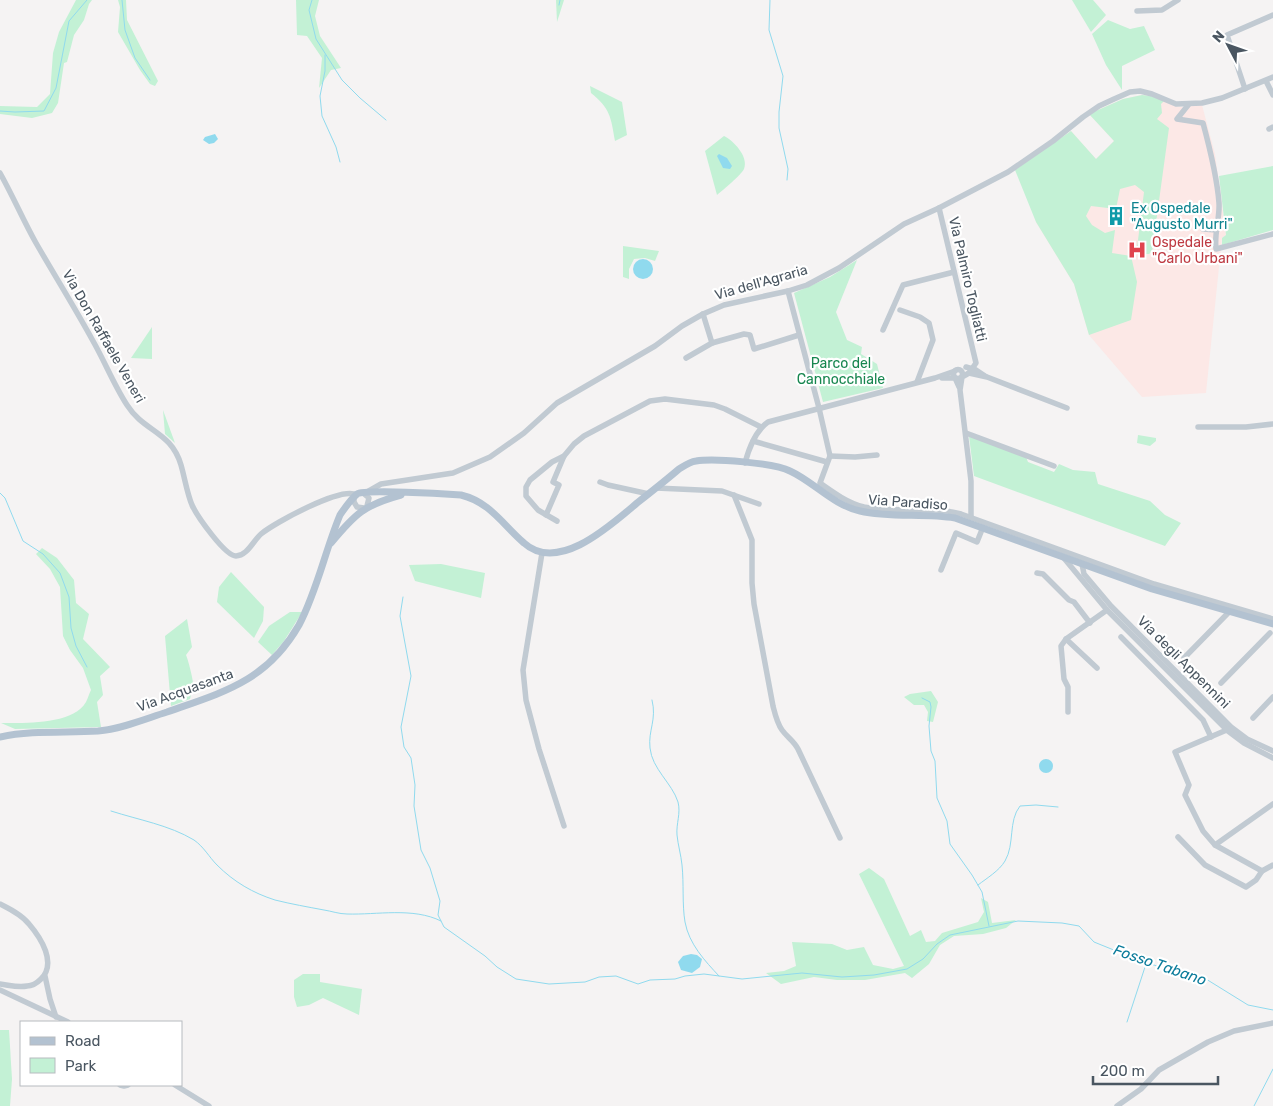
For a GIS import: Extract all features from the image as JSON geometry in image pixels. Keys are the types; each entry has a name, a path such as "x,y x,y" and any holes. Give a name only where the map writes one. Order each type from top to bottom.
{"main road":[{"name":"Via Paradiso","path":"542,553 557,552 574,547 593,538 679,470 693,462 711,460 766,464 791,471 844,505 858,511 955,518 1095,569 1273,624"},
{"path":"360,495 380,491 462,495 474,498 498,516 524,544 532,550 542,553"},
{"path":"366,507 384,499 406,493"},
{"name":"Via Acquasanta","path":"0,737 32,733 100,731 222,693 243,683 263,669 280,653 292,636 306,610 340,516 346,505 360,495"},
{"name":"Via Acquasanta","path":"330,545 351,520 366,507"}],"street":[{"path":"1137,11 1162,10 1178,0"},
{"path":"1246,89 1227,35 1273,15"},
{"name":"Via dell'Agraria","path":"360,495 380,484 453,473 490,457 524,433 557,403 655,346 682,326 724,305 807,285 839,268 898,228 1008,172 1053,141 1098,106 1130,92 1140,91 1176,104 1202,103 1222,98 1273,77"},
{"path":"1266,81 1273,94"},
{"path":"1189,104 1177,118 1203,123 1209,144 1219,204 1215,239 1216,249 1273,234"},
{"name":"Via Don Raffaele Veneri","path":"0,173 35,242 94,343 126,405 141,421 173,446 195,510 226,552 236,556 241,554 260,535 298,512 340,494 360,495"},
{"name":"Via Palmiro Togliatti","path":"939,208 973,354 972,360 964,371"},
{"path":"1204,229 1217,230"},
{"path":"884,330 903,285 954,272"},
{"path":"788,291 819,408 828,459 820,483 844,499 862,506 946,511 971,517 1153,587 1273,619"},
{"path":"900,310 920,317 929,323 933,340 917,382"},
{"path":"703,314 712,343"},
{"path":"686,358 712,343 744,334 750,335 754,349 799,336"},
{"name":"Via Palmiro Togliatti","path":"964,371 973,354"},
{"path":"964,371 987,377 1067,408"},
{"path":"964,371 960,390 971,481 971,517"},
{"path":"745,463 761,426 777,418 964,371 980,371 987,377"},
{"path":"546,515 559,485 553,482 564,456 574,444 584,436 650,401 665,399 714,405 761,426"},
{"path":"1198,427 1246,427 1273,424"},
{"path":"966,433 1054,466"},
{"path":"753,441 828,459 877,455"},
{"path":"557,521 538,510 526,496 526,487 536,474 564,456"},
{"path":"600,482 649,494"},
{"path":"656,488 709,490 734,495 759,504"},
{"path":"360,495 369,498 366,507 359,508 355,505 360,495"},
{"path":"734,495 752,540 754,604 777,722 798,749 840,838"},
{"path":"941,570 956,533 977,542 983,527"},
{"path":"542,553 523,670 526,700 539,749 564,826"},
{"name":"Via degli Appennini","path":"1063,557 1107,610 1244,743 1273,758"},
{"path":"1078,575 1077,570 1082,564"},
{"name":"Via degli Appennini","path":"1082,564 1084,574 1111,606 1230,729 1273,751"},
{"path":"1088,579 1088,574 1095,569"},
{"path":"1037,572 1043,574 1074,602 1090,623"},
{"path":"1068,712 1068,687 1064,680 1061,646 1066,639 1107,610"},
{"path":"1184,658 1230,612"},
{"path":"1221,683 1271,634 1273,624"},
{"path":"1121,637 1203,720 1211,738"},
{"path":"1066,639 1097,668"},
{"path":"1253,718 1273,697"},
{"path":"1230,729 1175,752 1189,785 1186,795 1203,831 1215,845 1262,871"},
{"path":"1215,845 1273,804"},
{"path":"1178,837 1205,865 1246,887 1256,880 1262,871 1273,866"},
{"path":"0,904 16,913 29,924 44,947 48,958 45,976 56,1017"},
{"path":"0,984 18,987 29,986 45,976"},
{"path":"0,990 66,1021"},
{"path":"1117,1106 1132,1096 1159,1070 1208,1042 1234,1031 1273,1023"},
{"path":"177,1086 209,1106"}],"shaded area":[{"name":"Ospedale \"Carlo Urbani\"","path":"1142,95 1151,96 1175,106 1202,105 1215,154 1226,235 1222,238 1206,393 1142,397 1089,335 1074,284 1036,222 1051,146 1071,131 1096,159 1114,141 1089,114 1123,99"}],"green space":[{"path":"76,0 92,0 84,20 74,35 67,62 64,63 58,103 52,113 32,118 0,114 0,106 37,107 50,94 53,53 59,32"},
{"path":"118,0 126,0 127,20 158,81 155,86 150,84 140,70 118,32 120,7"},
{"path":"296,0 319,0 315,16 320,36 341,68 331,70 319,88 322,58 307,36 297,35"},
{"path":"556,0 564,0 557,22"},
{"path":"1072,0 1093,0 1106,15 1091,32"},
{"path":"1108,20 1130,29 1144,26 1155,50 1122,66 1122,90 1106,65 1092,34"},
{"path":"590,86 622,102 627,135 615,141 609,114 602,103 591,93"},
{"path":"1142,95 1164,101 1161,104 1162,113 1157,119 1169,128 1152,252 1144,254 1137,248 1144,192 1135,185 1120,189 1116,209 1091,206 1086,216 1092,225 1105,233 1115,230 1112,253 1131,256 1137,282 1131,320 1089,335 1074,284 1036,222 1015,170 1071,131 1096,159 1114,141 1089,114 1123,99"},
{"path":"724,136 740,150 745,164 744,169 739,175 717,195 705,151"},
{"path":"1273,166 1273,230 1222,245 1222,238 1226,235 1219,176"},
{"path":"623,246 659,251 655,261 645,258 634,259 629,269 629,279 623,277"},
{"name":"Parco del Cannocchiale","path":"857,260 836,312 847,340 862,347 861,354 877,364 883,388 823,402 794,293 830,277"},
{"path":"152,327 152,359 131,358"},
{"path":"163,410 175,443 165,434"},
{"path":"1138,435 1156,438 1156,441 1150,446 1137,443"},
{"path":"969,436 1026,457 1028,462 1054,472 1059,464 1073,470 1095,472 1098,484 1150,501 1165,515 1181,523 1165,546 974,476"},
{"path":"42,548 57,558 74,580 76,603 89,614 83,639 110,667 100,676 103,695 97,702 101,727 15,729 1,723 47,721 70,715 80,710 91,690 83,668 63,636 60,587 50,569 36,554"},
{"path":"441,564 485,573 481,598 415,581 409,565"},
{"path":"231,572 264,607 263,621 254,638 217,602 219,587"},
{"path":"290,612 301,612 301,614 284,641 272,655 258,642 269,626"},
{"path":"187,619 192,647 186,655 193,683 192,689 190,699 171,706 165,636"},
{"path":"931,691 938,702 933,722 927,721 928,712 924,705 914,705 904,697 910,694"},
{"path":"869,868 884,879 910,936 921,930 926,942 935,941 942,933 978,922 984,912 981,898 988,902 992,923 1016,920 1006,928 983,934 954,936 940,945 929,964 912,978 905,973 865,980 837,980 814,977 781,984 766,973 784,971 796,966 792,942 832,944 847,950 864,947 873,965 893,969 904,966 859,874"},
{"path":"303,974 320,974 320,982 362,989 359,1015 323,998 309,1005 297,1007 294,997 294,980"},
{"path":"0,1030 9,1030 12,1079 10,1106 0,1106"}],"water":[{"path":"215,134 218,139 214,143 209,144 203,140 205,137"},
{"path":"719,154 727,158 732,166 730,169 723,168 717,156"},
{"path":"643,259 650,262 653,269 650,276 643,279 636,276 633,269 636,262"},
{"path":"1046,759 1051,761 1053,766 1051,771 1046,773 1041,771 1039,766 1041,761"},
{"path":"697,955 702,959 700,967 692,973 681,970 678,962 683,956"}],"waterway":[{"path":"0,111 44,111 56,88 69,21 87,0"},
{"path":"122,0 125,30 135,58 150,80"},
{"path":"312,0 309,10 316,39 342,80 386,120"},
{"path":"559,5 560,0"},
{"path":"770,0 769,30 783,76 779,128 788,169 787,180"},
{"path":"325,55 325,71 320,96 322,116 336,147 340,162"},
{"path":"0,493 5,498 23,541 43,554 60,573 69,597 71,628 76,646 87,667"},
{"name":"Fosso Tabano","path":"403,597 400,616 411,676 401,727 404,747 411,758 415,785 414,806 421,850 430,868 440,901 438,915 444,927 516,979 549,984 585,982 599,977 616,976 638,984 650,980 675,979 704,974 742,979 802,973 842,977 874,975 907,969 923,959 937,944 950,935 1018,921 1062,923 1079,926 1094,942 1141,961 1206,979 1248,1005 1273,1010"},
{"path":"922,698 930,702 931,707 929,726 931,751 935,761 937,798 947,821 950,844 982,892 989,926"},
{"path":"652,700 654,713 650,742 652,756 654,763 675,795 679,806 677,835 682,865 685,922 694,945 719,976"},
{"path":"978,885 1005,861 1010,847 1014,819 1020,806 1058,807"},
{"path":"111,811 164,827 194,840 230,877 251,890 275,900 341,914 407,913 419,914 441,921"},
{"name":"Fosso Tabano","path":"1127,1022 1146,964"},
{"path":"1254,1106 1273,1069"}],"place":[{"name":"Ex Ospedale \"Augusto Murri\"","path":"1116,216"},
{"name":"Ospedale \"Carlo Urbani\"","path":"1137,250"}]}
